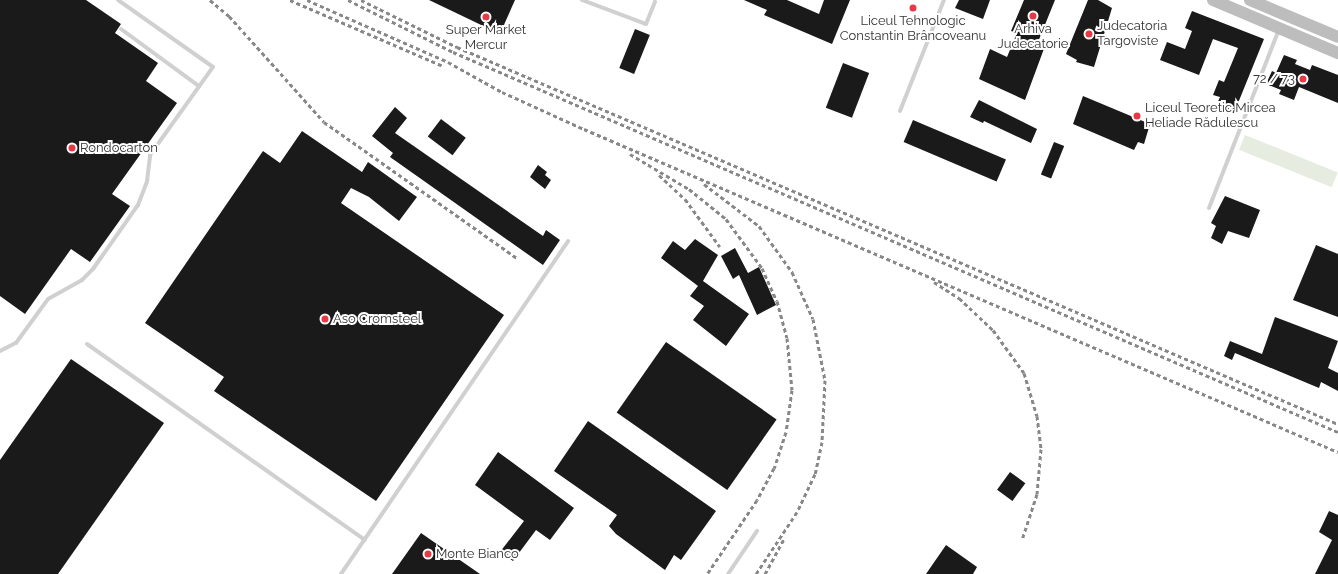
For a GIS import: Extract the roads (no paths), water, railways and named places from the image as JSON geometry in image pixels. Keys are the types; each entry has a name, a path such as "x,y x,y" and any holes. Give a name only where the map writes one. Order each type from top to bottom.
{"main road":[{"path":"1213,0 1338,53"},
{"path":"1250,0 1338,37"},
{"path":"1279,28 1285,15"}],"lane":[{"path":"0,351 16,343 48,299 82,280 94,269 138,205 147,181 150,155 213,67 118,0"},
{"path":"582,0 646,24 655,1"},
{"path":"900,111 944,0"},
{"path":"648,14 655,1"},
{"path":"1209,208 1279,28"},
{"path":"121,29 199,86"},
{"path":"341,574 568,241"},
{"path":"87,344 364,540"},
{"path":"728,574 757,531"}],"railway":[{"path":"210,0 229,16 324,122 517,258"},
{"path":"290,0 443,66"},
{"path":"307,0 448,62 502,92 584,129 1338,452"},
{"path":"348,0 453,52 1338,432"},
{"path":"361,0 457,47 1338,424"},
{"path":"630,154 689,189 726,219 762,268 777,301 787,338 792,390 786,432 774,468 757,500 707,574"},
{"path":"659,175 685,199 720,247"},
{"path":"704,184 759,226 792,272 813,319 825,380 822,442 815,474 797,512 756,574"},
{"path":"934,282 959,298 993,330 1024,373 1037,416 1041,449 1037,494 1022,540"},
{"path":"765,574 785,537"}],"place":[{"name":"Liceul Tehnologic Constantin Brâncoveanu","path":"913,8"},
{"name":"Arhiva Judecatorie","path":"1033,16"},
{"name":"Super Market Mercur","path":"486,17"},
{"name":"Judecatoria Targoviste","path":"1089,34"},
{"name":"72 / 73","path":"1303,79"},
{"name":"Liceul Teoretic Mircea Heliade Rădulescu","path":"1137,116"},
{"name":"Rondocarton","path":"72,148"},
{"name":"Aso Cromsteel","path":"325,319"},
{"name":"Monte Bianco","path":"428,554"}]}
